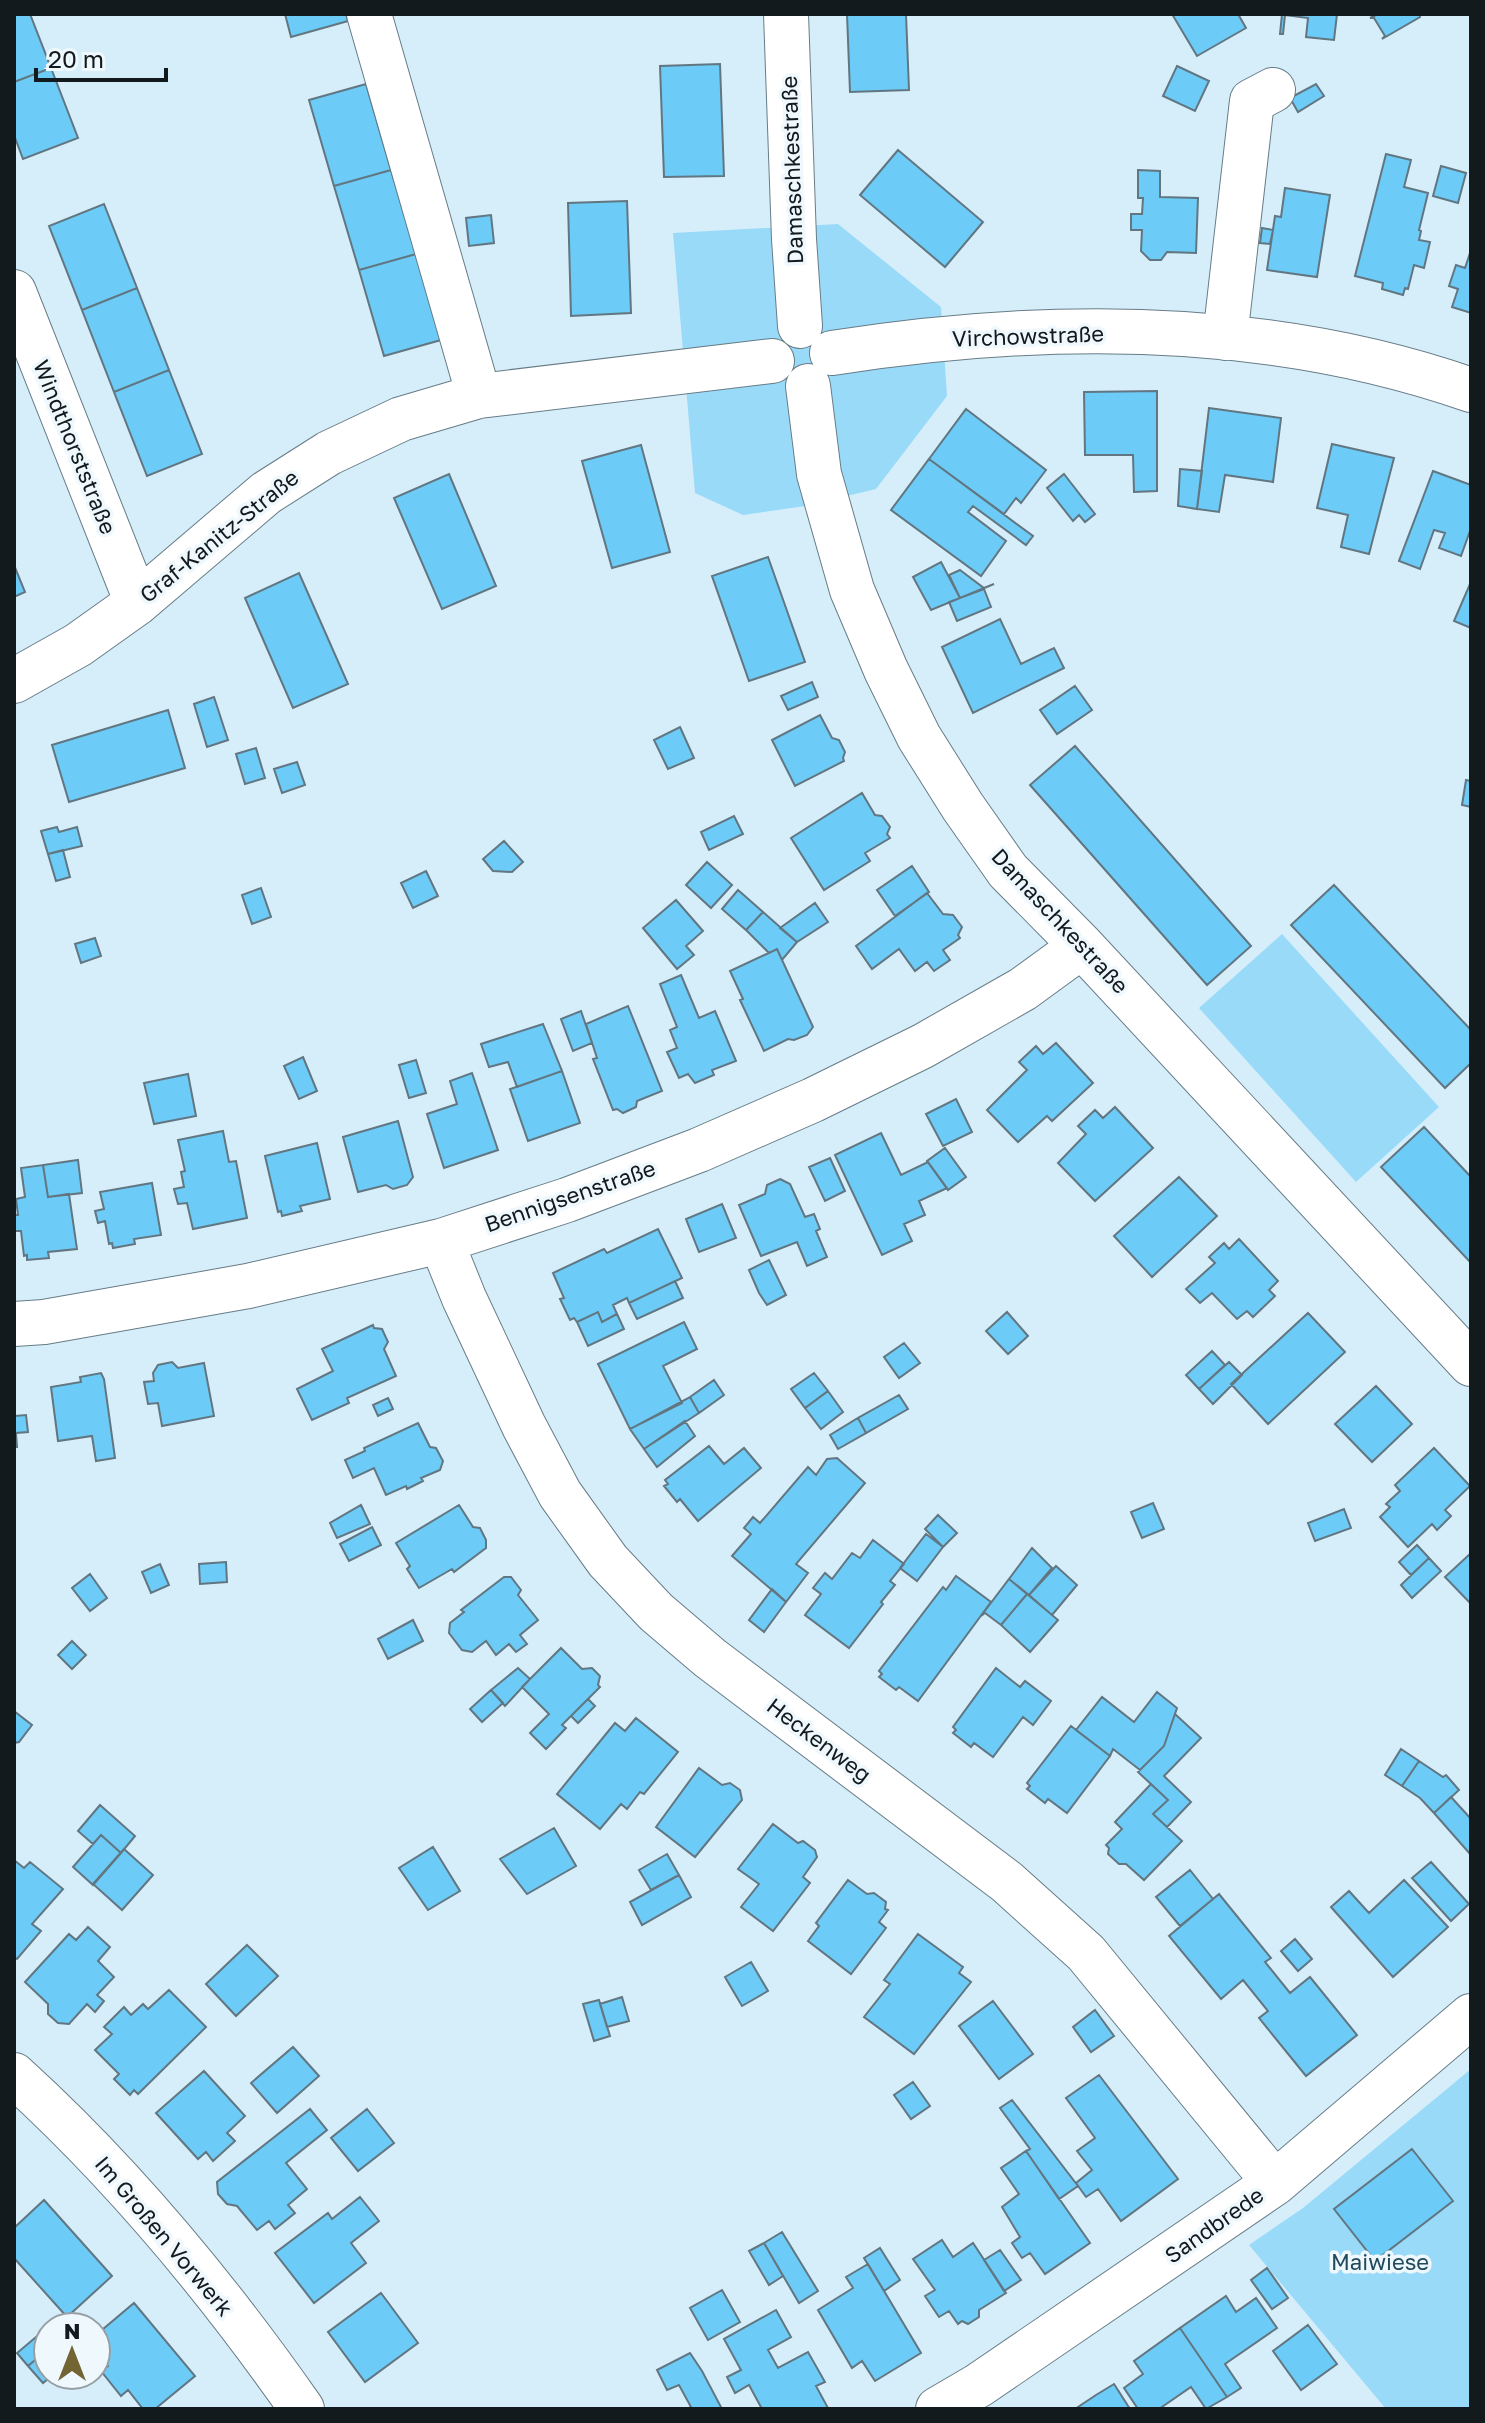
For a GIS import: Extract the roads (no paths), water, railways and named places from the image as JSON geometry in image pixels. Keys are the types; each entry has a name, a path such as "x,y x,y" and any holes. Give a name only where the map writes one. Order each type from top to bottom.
{"street":[{"path":"369,14 479,396"},
{"name":"Damaschkestraße","path":"786,14 794,239 813,355 819,474 852,590 919,737 1008,871 1082,946 1471,1364"},
{"path":"1225,338 1252,101 1273,90"},
{"name":"Windthorststraße","path":"14,292 137,603"},
{"name":"Virchowstraße","path":"813,355 915,340 1037,332 1145,333 1323,349 1471,390"},
{"name":"Graf-Kanitz-Straße","path":"14,681 78,645 137,603 266,493 329,453 401,419 479,396 772,361 776,372 796,386 813,355"},
{"name":"Bennigsenstraße","path":"14,1324 44,1322 248,1286 441,1241 567,1200 684,1156 813,1100 923,1046 1023,989 1082,946"},
{"name":"Heckenweg","path":"441,1241 524,1426 560,1494 608,1561 656,1612 710,1658 1007,1882 1086,1953 1275,2183"},
{"name":"Sandbrede","path":"938,2409 979,2385 1275,2183 1471,2016"},
{"name":"Im Großen Vorwerk","path":"14,2075 69,2125 175,2245 270,2363 302,2409"}],"park label":[{"name":"Maiwiese","path":"1380,2262"}]}
